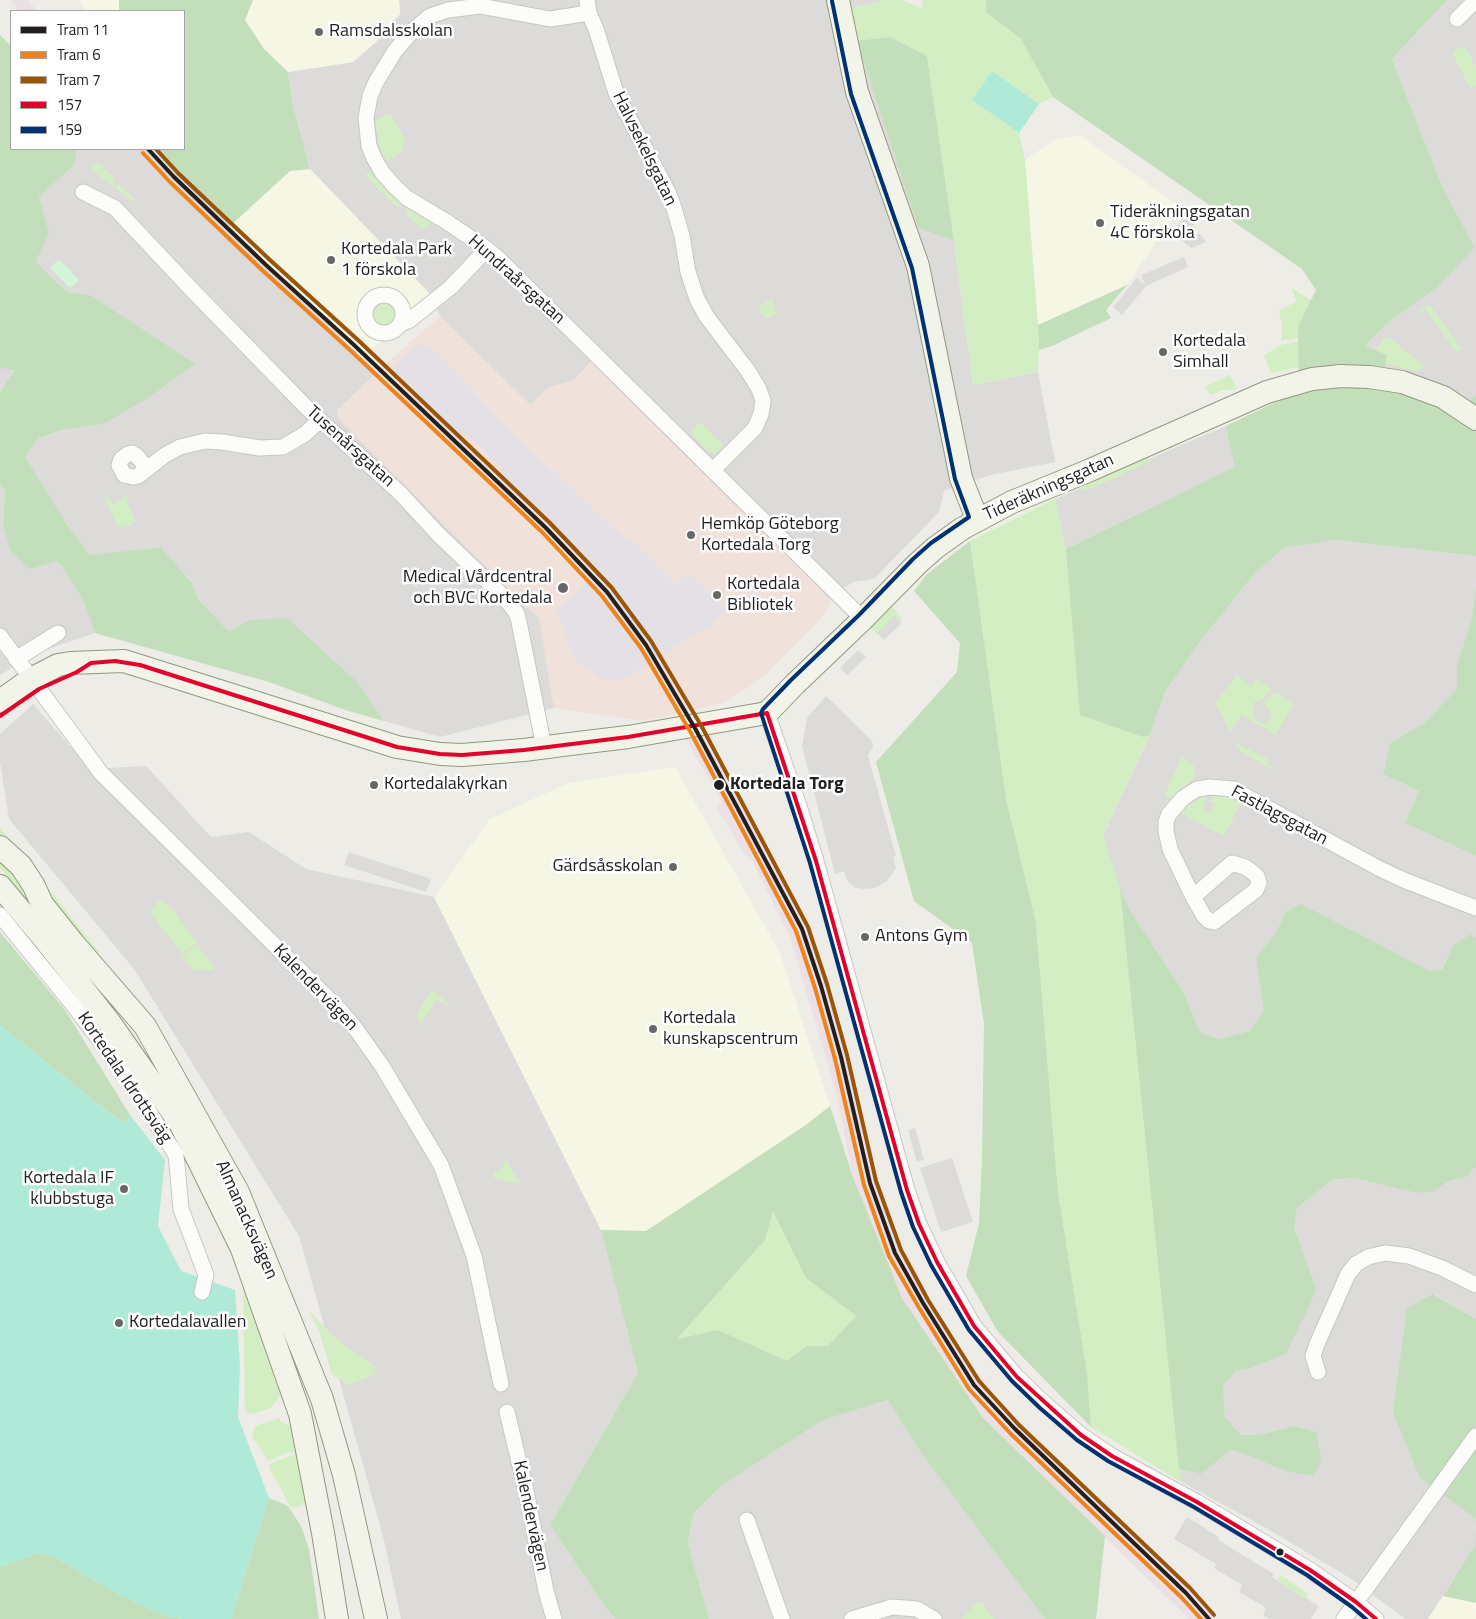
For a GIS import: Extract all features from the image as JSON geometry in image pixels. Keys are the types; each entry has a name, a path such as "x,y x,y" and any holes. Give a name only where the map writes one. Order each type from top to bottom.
{"street":[{"path":"838,0 857,92 918,266 961,478 977,519"},
{"path":"1457,19 1476,0"},
{"name":"Hundraårsgatan","path":"588,6 550,19 480,6 448,10 430,16 413,30 395,51 376,82 370,96 366,118 370,146 382,172 395,187 407,198 487,249 863,619"},
{"name":"Halvsekelsgatan","path":"588,6 616,93 669,194 682,236 688,272 697,299 707,317 748,371 759,389 763,401 761,414 755,428 713,470"},
{"name":"Tusenårsgatan","path":"83,192 115,208 200,299 308,409 400,493 439,535 512,607 519,622 544,747"},
{"path":"400,324 410,320 451,287 487,249"},
{"name":"Tideräkningsgatan","path":"767,713 917,564 935,548 977,519 1012,502 1088,471 1267,392 1312,379 1355,376 1402,382 1443,397 1476,419"},
{"path":"147,469 165,455 193,442 222,442 260,448 283,447 306,434 320,420"},
{"path":"16,659 58,633"},
{"name":"Kalendervägen","path":"0,636 101,773 337,1007 353,1025 382,1066 441,1165 474,1256 501,1384"},
{"path":"0,700 35,684 77,672 91,663 115,661 140,665 397,747 423,753 462,755 628,737 767,713 813,852 910,1198 919,1224 937,1262 974,1326 1017,1377 1081,1435 1112,1456 1197,1502 1310,1570 1356,1602 1376,1619"},
{"path":"0,716 35,684"},
{"name":"Fastlagsgatan","path":"1193,897 1170,849 1166,822 1169,814 1183,798 1197,789 1214,787 1232,789 1380,869 1476,908"},
{"name":"Almanacksvägen","path":"0,847 21,866 34,886 42,904 145,1026 238,1192 322,1399 344,1475 376,1619"},
{"name":"Almanacksvägen","path":"0,886 105,1016 180,1124 242,1249 300,1414 337,1619"},
{"name":"Kortedala Idrottsväg","path":"0,915 61,990 131,1082 176,1155 181,1209 206,1275 202,1292"},
{"path":"1318,1372 1313,1356 1317,1344 1348,1274 1356,1264 1368,1257 1385,1253 1409,1256 1442,1268 1476,1285"},
{"name":"Kalendervägen","path":"508,1412 546,1591 554,1619"},
{"path":"1344,1619 1476,1436"},
{"path":"747,1520 782,1619"},
{"path":"852,1619 892,1607 917,1609 934,1619"}],"shaded area":[{"path":"10,0 28,0 36,10 18,10"},
{"path":"79,0 126,0 131,10 86,10"},
{"name":"Ramsdalsskolan","path":"253,0 399,0 400,14 375,43 353,62 288,72 264,49 245,20"},
{"path":"399,0 886,0 847,9 918,228 954,241 973,385 1038,372 1055,462 990,475 944,491 939,512 874,579 853,582 834,595 592,361 573,381 549,387 530,405 440,316 430,294 310,169 292,102 288,72 353,62 400,14"},
{"path":"1447,0 1476,0 1476,394 1458,416 1380,388 1365,346 1385,325 1436,288 1475,248 1442,186 1392,59"},
{"name":"Tideräkningsgatan 4C förskola","path":"1080,135 1180,207 1127,285 1038,325 1025,160 1054,140"},
{"path":"77,150 155,150 377,372 337,411 338,418 516,597 540,618 554,708 440,737 384,721 358,683 249,620 229,633 198,599 192,583 161,547 90,555 66,523 24,457 38,438 62,430 103,424 90,295 69,292 36,262 49,232 39,197 74,165"},
{"name":"Kortedala Park 1 förskola","path":"310,169 430,294 363,359 230,226 290,171"},
{"path":"1188,211 1198,219 1188,232 1194,236 1200,234 1206,242 1192,248 1172,234"},
{"path":"1184,257 1188,267 1146,286 1122,315 1113,307 1137,278 1145,285 1141,275"},
{"path":"440,316 530,405 549,387 573,381 592,360 834,595 822,617 764,676 724,703 644,721 554,708 539,618 338,418 337,412 377,372"},
{"path":"420,342 435,350 509,429 624,538 637,545 676,585 689,573 727,610 715,622 621,680 602,680 587,667 585,669 577,662 556,613 598,570 504,477 501,467 468,435 457,433 391,369"},
{"path":"0,368 14,369 0,392"},
{"path":"1226,426 1236,467 1066,549 1055,499"},
{"path":"0,485 5,490 3,523 58,561 83,600 95,633 37,653 0,675"},
{"path":"1336,540 1476,556 1476,583 1472,618 1457,665 1457,689 1424,723 1390,743 1383,774 1419,791 1405,823 1476,856 1476,938 1470,934 1454,946 1441,969 1430,971 1285,913 1276,932 1256,958 1265,1010 1250,1031 1219,1039 1200,1032 1183,991 1131,912 1120,889 1103,836 1150,735 1165,692 1199,643 1254,574 1284,548"},
{"path":"894,615 902,623 884,640 877,633"},
{"path":"858,650 866,657 847,675 840,668"},
{"path":"826,696 872,741 873,747 868,756 896,856 893,857 896,868 893,873 886,882 875,888 864,889 854,887 847,880 844,871 835,874 802,746 807,718"},
{"path":"33,704 90,769 146,766 211,837 249,832 306,869 434,897 601,1230 638,1373 550,1525 615,1619 401,1619 384,1540 299,1236 134,969 9,819 0,762 0,734"},
{"path":"703,736 782,879 805,928 832,999 871,1170 905,1261 962,1352 994,1395 1090,1496 1154,1553 1215,1619 1189,1619 983,1418 902,1298 853,1177 837,1096 790,937 752,860 744,854 716,806 722,802 686,739"},
{"name":"Kortedala kunskapscentrum","path":"675,767 780,953 830,1106 806,1125 646,1231 601,1230 434,897 490,819 568,783"},
{"path":"349,852 431,879 426,892 344,865"},
{"path":"915,1128 924,1160 917,1162 908,1130"},
{"path":"952,1158 973,1222 941,1232 920,1168"},
{"path":"1476,1166 1476,1319 1434,1294 1420,1478 1476,1519 1475,1545 1428,1619 1405,1619 1353,1580 1259,1524 1181,1482 1179,1469 1201,1474 1231,1450 1250,1456 1294,1426 1263,1434 1241,1435 1225,1417 1223,1386 1236,1371 1251,1368 1286,1354 1316,1288 1294,1227 1297,1208 1332,1180 1352,1178 1417,1193 1431,1192 1449,1181 1467,1177"},
{"path":"888,1400 919,1450 1045,1619 709,1619 688,1544 693,1514 720,1487 823,1420"},
{"path":"1187,1517 1219,1537 1218,1540 1274,1574 1272,1577 1319,1606 1311,1619 1269,1619 1263,1615 1266,1608 1239,1592 1242,1585 1214,1568 1216,1564 1174,1539"},
{"path":"1443,1596 1476,1603 1476,1619 1428,1619"}],"green space":[{"path":"119,0 253,0 245,20 264,49 288,72 292,102 310,169 290,171 230,226 155,150 185,150 185,10 119,10"},
{"path":"886,0 902,0 923,9 922,0 986,0 986,12 1021,39 1053,97 1039,104 992,71 972,100 1019,133 1025,160 1038,325 1038,372 973,385 927,56 857,41 847,9"},
{"path":"986,0 1447,0 1392,59 1442,186 1475,248 1436,288 1385,325 1365,346 1387,355 1380,388 1432,402 1458,416 1476,394 1476,556 1336,540 1284,548 1254,574 1199,643 1165,692 1150,735 1143,737 1080,715 1066,549 1235,467 1226,426 1299,391 1298,327 1316,290 1302,269 1053,97 1021,39 986,12"},
{"path":"0,35 10,45 10,150 77,150 74,165 39,197 49,232 36,262 69,292 90,295 195,364 145,400 103,424 62,430 38,438 25,457 66,523 90,555 161,547 192,583 198,599 229,632 249,620 287,618 358,683 384,721 345,710 269,682 95,633 83,600 58,561 30,569 11,552 3,523 5,490 0,485 0,392 14,370 0,368"},
{"path":"890,37 927,56 954,241 918,228 857,41"},
{"path":"1463,47 1466,48 1476,68 1476,86 1470,88 1452,52"},
{"path":"992,71 1039,104 1019,133 972,100"},
{"path":"388,114 392,116 406,142 402,143 404,149 387,162 379,146 375,122"},
{"path":"96,164 101,165 116,180 113,184 117,187 119,184 134,199 132,201 92,170 91,167"},
{"path":"370,172 389,194 402,204 401,206 397,207 393,204 365,176"},
{"path":"408,209 431,223 427,228 422,229 407,215"},
{"path":"59,259 79,280 70,288 50,268"},
{"path":"1127,285 1106,310 1111,318 1052,346 1039,350 1038,325"},
{"path":"1292,288 1313,302 1330,331 1281,341 1282,327 1279,310 1296,302"},
{"path":"771,300 777,313 766,319 761,312 760,305"},
{"path":"378,302 385,302 397,308 399,317 396,323 385,327 375,323 372,310"},
{"path":"1429,304 1461,348 1456,352 1426,309 1414,315"},
{"path":"1387,336 1425,367 1417,371 1370,361 1383,339"},
{"path":"1307,339 1308,365 1271,373 1264,356 1281,345"},
{"path":"1230,375 1237,388 1222,390 1210,395 1205,386"},
{"path":"700,422 722,444 723,449 720,452 715,454 707,451 690,432"},
{"path":"1149,456 1151,461 1087,490 1083,489 1082,485"},
{"path":"127,494 128,505 135,520 131,525 121,528 117,525 106,501 106,495 114,505"},
{"path":"1055,499 1066,549 1141,737 1150,735 1103,836 1120,889 1181,1482 1091,1427 1087,1373 1058,1193 1036,923 1006,799 970,541"},
{"path":"970,541 1006,799 1036,923 1058,1193 1087,1373 1091,1427 998,1332 966,1276 979,1223 982,1160 984,1024 972,943 914,901 876,762 957,672 960,643 914,591 926,575"},
{"path":"1476,583 1476,856 1405,823 1419,791 1383,774 1390,743 1424,723 1457,689 1457,665 1472,618"},
{"path":"892,606 902,619 901,621 894,615 877,634 871,628"},
{"path":"1237,675 1251,686 1257,678 1272,689 1261,701 1255,701 1253,705 1253,716 1260,723 1263,724 1270,720 1270,709 1263,703 1275,692 1294,703 1276,735 1241,715 1230,732 1215,703"},
{"path":"1234,742 1268,759 1266,763 1275,767 1273,770 1240,751"},
{"path":"1182,757 1191,762 1194,767 1195,777 1171,799 1164,796"},
{"path":"1213,795 1224,796 1241,803 1224,836 1180,813 1189,803 1207,796 1203,809 1209,813 1215,804 1210,801"},
{"path":"0,828 99,952 97,955 0,841"},
{"path":"0,854 67,948 0,868"},
{"path":"1120,889 1131,912 1183,991 1200,1032 1219,1039 1250,1031 1264,1010 1256,958 1276,932 1285,913 1301,904 1430,971 1442,969 1453,946 1470,934 1476,938 1476,1166 1467,1177 1449,1181 1432,1192 1417,1193 1352,1178 1332,1180 1297,1208 1294,1227 1316,1288 1312,1300 1286,1354 1251,1368 1236,1371 1223,1386 1225,1417 1241,1435 1263,1434 1294,1426 1317,1433 1321,1461 1313,1476 1285,1471 1231,1450 1201,1474 1179,1469"},
{"path":"159,900 173,909 197,943 182,954 150,912"},
{"path":"0,932 65,1010 130,1115 126,1124 109,1113 0,1025"},
{"path":"197,945 214,969 194,970 182,956"},
{"path":"431,991 436,992 449,1005 447,1006 436,1000 421,1025 417,1014"},
{"name":"Kortedalavallen","path":"0,1025 109,1113 126,1124 130,1115 165,1160 158,1226 181,1271 235,1290 240,1367 238,1417 269,1498 231,1619 182,1619 166,1616 123,1597 52,1556 38,1553 0,1567"},
{"path":"830,1106 853,1177 902,1298 983,1418 1105,1536 1096,1619 1045,1619 919,1450 888,1400 823,1420 720,1487 693,1514 688,1544 709,1619 615,1619 550,1525 638,1373 601,1230 646,1231 806,1125","holes":["773,1211 806,1278 856,1316 828,1346 807,1346 787,1361 718,1330 677,1339 765,1240"]},
{"path":"506,1159 513,1173 522,1184 494,1178 493,1173 503,1167"},
{"path":"773,1210 806,1278 856,1316 828,1346 807,1346 787,1362 718,1330 677,1339 765,1240"},
{"path":"243,1285 281,1394 271,1408 252,1414 245,1411"},
{"path":"1433,1294 1476,1319 1476,1519 1420,1478 1393,1412 1407,1308"},
{"path":"309,1311 332,1335 349,1349 372,1363 376,1374 348,1385 332,1374 319,1331"},
{"path":"280,1418 280,1421 292,1427 306,1503 292,1509 268,1466 294,1455 293,1452 268,1461 252,1436 255,1426"},
{"path":"269,1498 288,1506 301,1526 309,1549 319,1619 231,1619"},
{"path":"1476,1525 1476,1603 1443,1596 1475,1545"},
{"path":"38,1553 52,1556 123,1597 166,1616 182,1619 0,1619 0,1567"},
{"path":"1281,1575 1308,1594 1305,1599 1281,1584 1282,1582 1278,1580"},
{"path":"977,1602 983,1603 987,1612 994,1619 962,1619"}],"tram line":[{"name":"11","path":"149,150 174,177 266,265 354,345 546,528 607,592 646,645 696,730 802,929 821,986 841,1057 870,1183 895,1253 923,1303 974,1385 1015,1429 1186,1593 1209,1619"},
{"name":"7","path":"157,150 178,173 358,340 550,523 612,588 651,641 702,727 808,927 827,984 847,1055 876,1181 901,1250 928,1300 979,1381 1019,1425 1190,1588 1214,1615"},
{"name":"6","path":"143,153 170,182 262,270 350,350 542,532 602,596 641,648 691,733 796,931 815,988 835,1059 864,1185 889,1256 969,1389 1011,1434 1181,1597 1201,1619"}],"transit line":[{"name":"159","path":"832,1 851,94 912,268 955,479 969,517 931,543 913,559 859,615 791,680 761,713 810,863 901,1192 913,1227 931,1265 969,1330 1012,1381 1040,1408 1077,1440 1108,1461 1194,1507 1307,1575 1366,1619"},
{"name":"157","path":"0,716 39,689 77,672 91,663 115,661 140,665 397,747 440,754 462,755 524,750 628,737 767,713"},
{"name":"157","path":"767,713 816,861 907,1190 919,1224 937,1262 974,1326 1017,1377 1081,1435 1112,1456 1197,1502 1310,1570 1356,1602 1376,1619"}],"place":[{"name":"Ramsdalsskolan","path":"319,32"},
{"name":"Tideräkningsgatan 4C förskola","path":"1100,223"},
{"name":"Kortedala Park 1 förskola","path":"331,260"},
{"name":"Kortedala Simhall","path":"1163,352"},
{"name":"Hemköp Göteborg Kortedala Torg","path":"691,535"},
{"name":"Medical Vårdcentral och BVC Kortedala","path":"563,588"},
{"name":"Kortedala Bibliotek","path":"717,595"},
{"name":"Kortedalakyrkan","path":"374,785"},
{"name":"Kortedala Torg","path":"719,785"},
{"name":"Gärdsåsskolan","path":"673,867"},
{"name":"Antons Gym","path":"865,937"},
{"name":"Kortedala kunskapscentrum","path":"653,1029"},
{"name":"Kortedala IF klubbstuga","path":"124,1189"},
{"name":"Kortedalavallen","path":"119,1323"}]}
